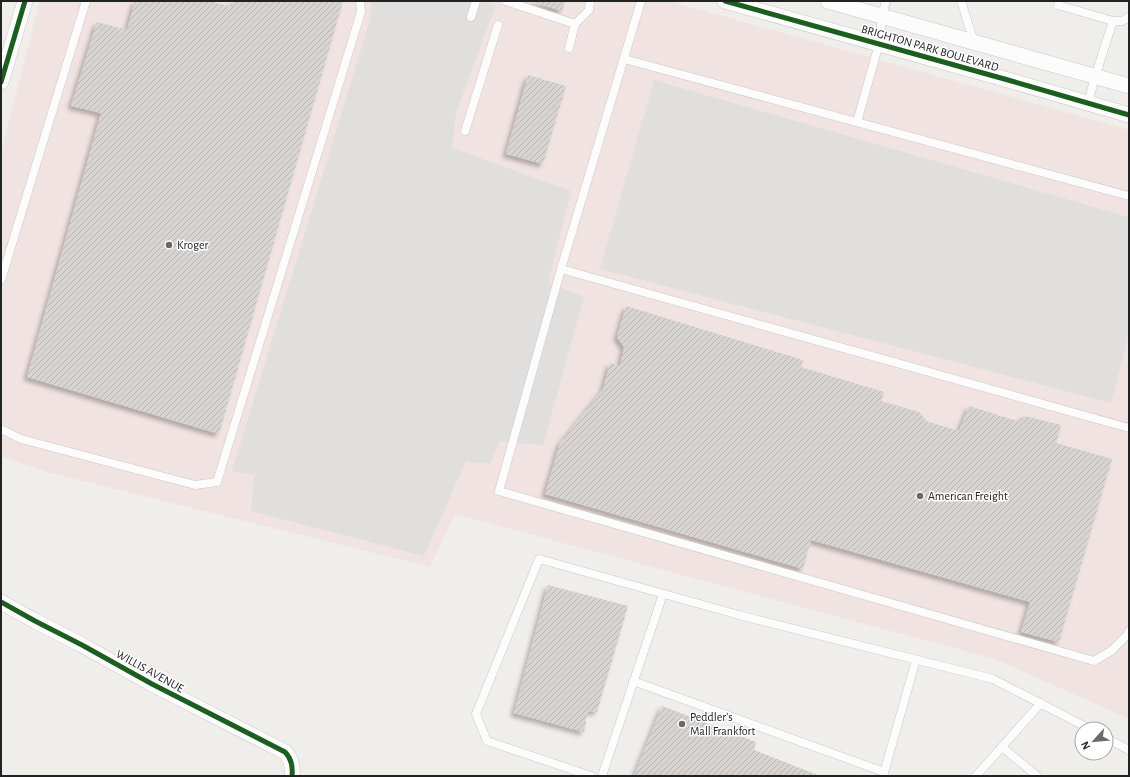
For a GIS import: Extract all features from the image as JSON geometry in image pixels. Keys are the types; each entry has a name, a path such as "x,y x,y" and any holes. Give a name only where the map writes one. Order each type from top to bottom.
{"street":[{"path":"1,82 25,1"},
{"name":"BRIGHTON PARK BOULEVARD","path":"725,1 1129,115"},
{"name":"BRIGHTON PARK BOULEVARD","path":"828,1 1129,86"},
{"name":"WILLIS AVENUE","path":"1,602 152,684 285,752 290,756 292,776"}],"lane":[{"path":"1,280 86,1"},
{"path":"1,429 21,439 194,485 217,482 361,12 360,1"},
{"path":"471,17 476,1"},
{"path":"506,1 575,24"},
{"path":"569,48 575,24 589,10 590,1"},
{"path":"641,1 561,269 499,491 1094,662 1112,651 1129,631"},
{"path":"857,122 879,44 882,16 886,1"},
{"path":"961,1 974,42"},
{"path":"1058,5 1113,21 1122,21 1129,17"},
{"path":"1088,104 1113,21"},
{"path":"465,131 498,25"},
{"path":"624,59 1129,196"},
{"path":"561,269 1129,428"},
{"path":"592,776 487,742 476,714 539,560 739,615 992,679 1075,721"},
{"path":"602,776 663,594"},
{"path":"634,681 884,774 916,660"},
{"path":"976,776 1041,703"},
{"path":"1114,742 1129,750"},
{"path":"1002,747 1037,776"}],"shaded area":[{"path":"40,1 669,1 1129,130 1129,719 995,659 455,514 430,567 47,472 1,457 1,152"},
{"path":"371,1 474,1 496,5 456,113 452,148 571,191 548,283 584,297 543,445 500,442 490,464 466,461 424,556 251,511 254,475 232,471 370,20"},
{"path":"654,80 1129,217 1129,335 1111,403 600,269"}],"building":[{"name":"Kroger","path":"135,1 209,1 232,7 233,1 343,1 219,434 27,377 101,113 71,106 97,22 127,30"},
{"path":"529,1 565,1 562,11"},
{"path":"528,75 566,86 543,164 506,154"},
{"path":"626,306 803,360 801,367 884,392 881,401 919,412 926,421 959,431 969,406 1017,421 1025,416 1061,425 1056,443 1112,459 1059,642 1021,632 1030,602 811,540 803,569 545,494 560,443 603,389 610,363 620,366 624,347 617,337"},
{"path":"548,585 628,606 597,712 588,711 584,732 514,713"},
{"name":"Peddler's Mall Frankfort","path":"662,706 756,742 754,750 820,776 634,776"}],"cycle path":[{"path":"1,82 25,1"},
{"path":"725,1 1129,115"},
{"path":"1,602 152,684 285,752 292,763 292,776"}],"place":[{"name":"Kroger","path":"169,245"},
{"name":"American Freight","path":"920,496"},
{"name":"Peddler's Mall Frankfort","path":"682,724"}]}
